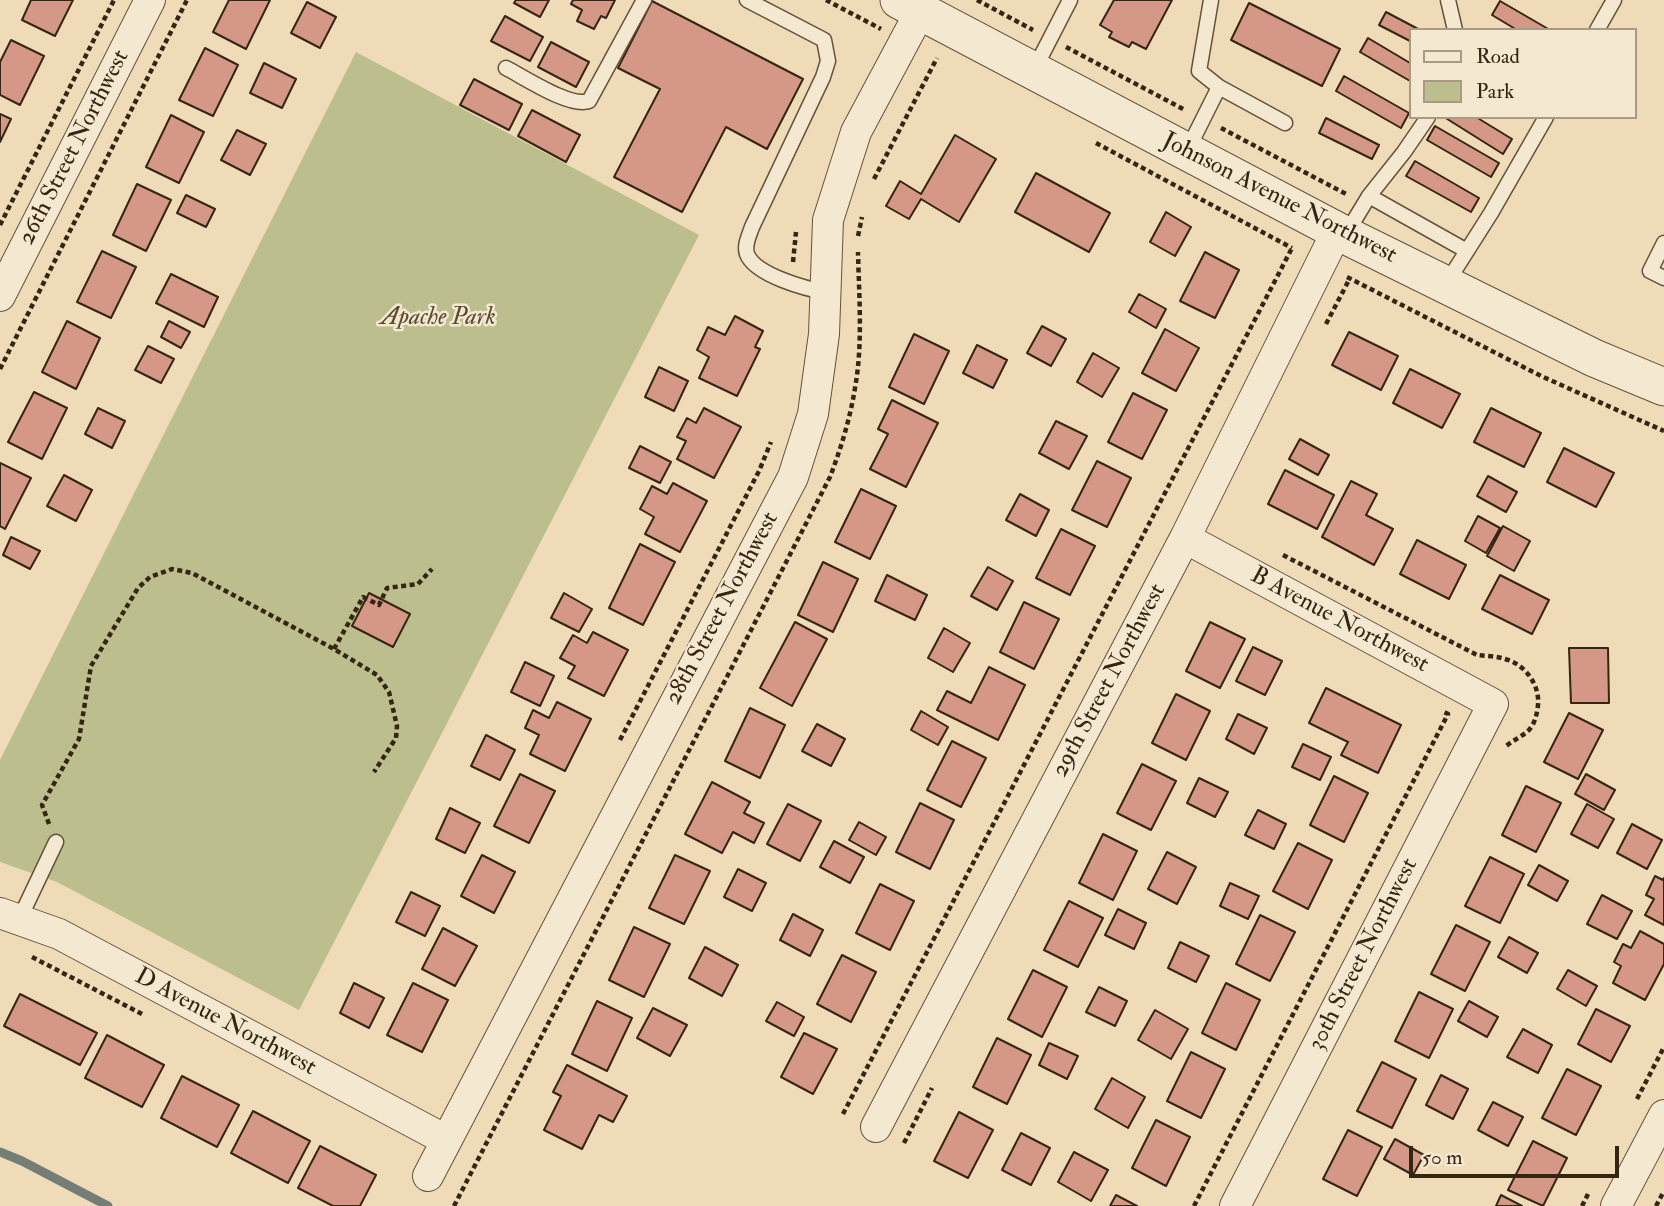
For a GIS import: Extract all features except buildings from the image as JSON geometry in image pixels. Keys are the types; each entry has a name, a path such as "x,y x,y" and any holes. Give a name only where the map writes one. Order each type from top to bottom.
{"street":[{"name":"26th Street Northwest","path":"0,296 150,0"},
{"name":"Johnson Avenue Northwest","path":"910,6 1341,233 1594,358 1664,387"},
{"name":"28th Street Northwest","path":"428,1176 793,477 813,414 824,334 828,220 856,131 910,6"},
{"name":"29th Street Northwest","path":"876,1126 1185,538 1341,233"},
{"name":"B Avenue Northwest","path":"1185,538 1493,704"},
{"name":"30th Street Northwest","path":"1235,1206 1493,704"},
{"name":"D Avenue Northwest","path":"9,916 59,934 446,1140"},
{"path":"1616,1206 1664,1115"}],"lane":[{"path":"506,68 566,100 583,103 589,101 644,0"},
{"path":"747,0 824,40 828,61 823,77 752,227 746,246 747,255 765,271 792,284 825,292"},
{"path":"1033,71 1070,0"},
{"path":"1212,0 1199,71 1219,88 1285,123"},
{"path":"1448,0 1454,28"},
{"path":"1598,28 1614,0"},
{"path":"1186,152 1219,88"},
{"path":"1341,233 1428,119"},
{"path":"1446,285 1545,119"},
{"path":"1367,200 1467,250"},
{"path":"1664,243 1650,271 1664,278"},
{"path":"9,916 56,842"}],"path":[{"path":"0,225 114,0"},
{"path":"0,369 187,0"},
{"path":"826,0 885,31 881,38"},
{"path":"977,0 1203,119 1367,200"},
{"path":"932,55 946,63"},
{"path":"1087,139 1299,252"},
{"path":"792,284 798,225"},
{"path":"843,1114 1292,248"},
{"path":"1343,275 1541,376 1664,430"},
{"path":"1324,327 1350,278"},
{"path":"618,743 759,471 774,436"},
{"path":"1271,549 1477,656 1508,659 1523,668 1534,681 1539,699 1536,718 1528,731 1506,746 1499,758"},
{"path":"56,842 42,805 79,739 91,666 138,587 150,577 172,569 192,573 377,675 389,692 397,726 396,738 374,772"},
{"path":"334,649 363,597 379,605 387,588 418,584 432,569"},
{"path":"1194,1206 1448,714 1436,708"},
{"path":"904,1143 935,1082"},
{"path":"1656,1206 1664,1191"}],"green space":[{"name":"Apache Park","path":"356,52 699,235 299,1010 57,882 0,862 0,760"}],"waterway":[{"path":"0,1152 108,1206"}]}
